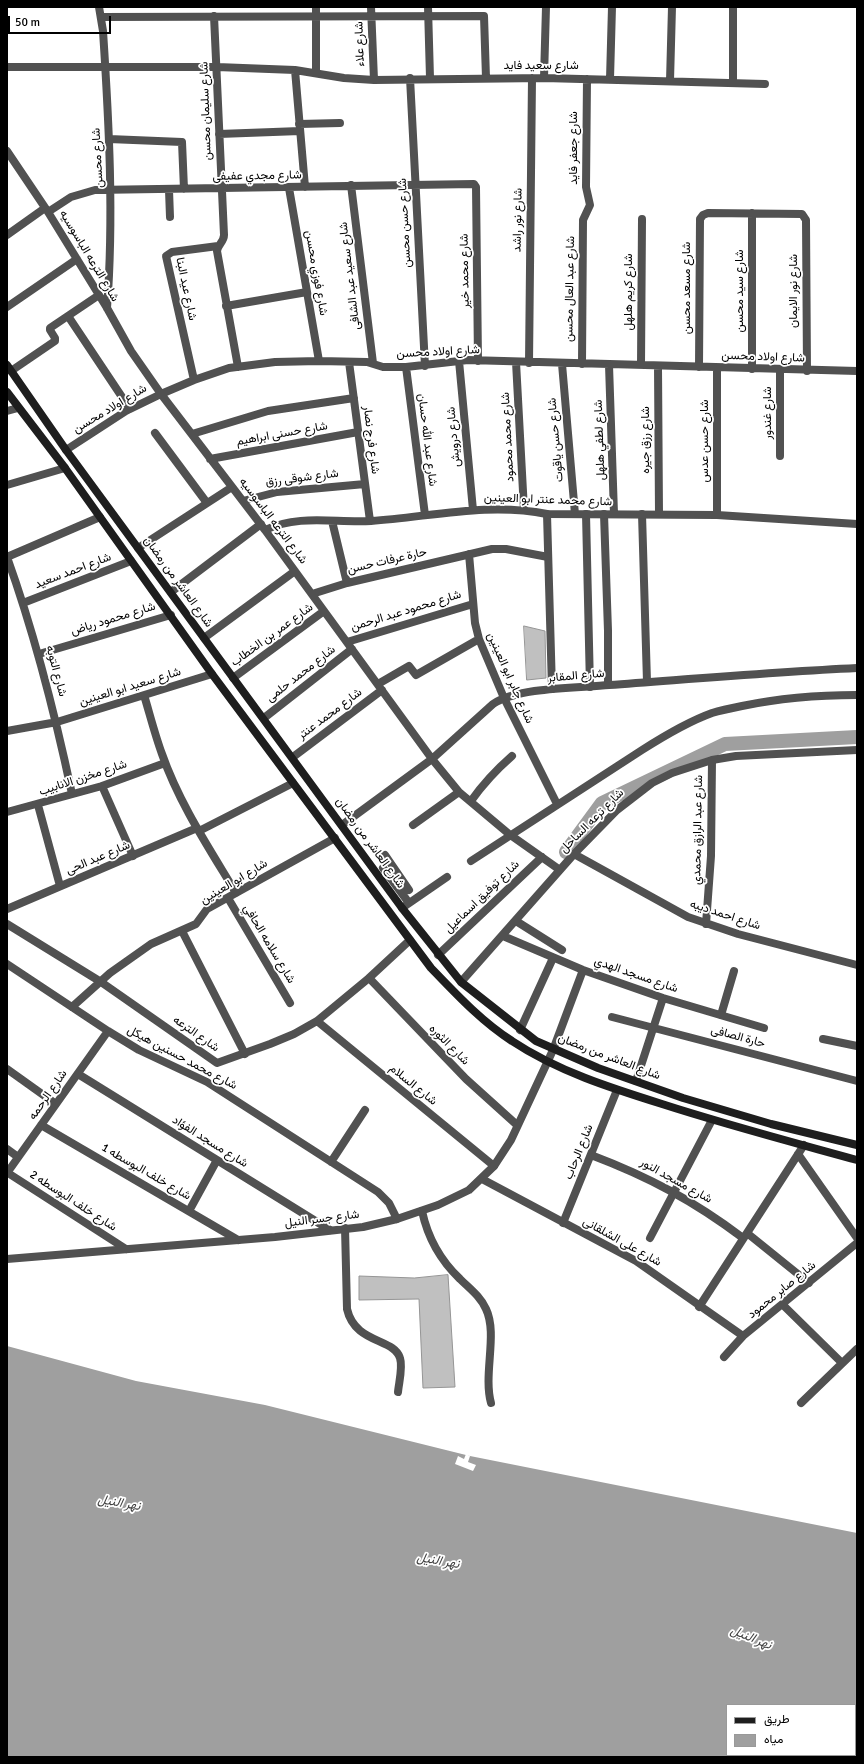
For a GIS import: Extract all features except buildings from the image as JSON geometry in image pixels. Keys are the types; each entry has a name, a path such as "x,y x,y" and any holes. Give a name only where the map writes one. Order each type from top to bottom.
{"main road":[{"name":"شارع العاشر من رمضان","path":"9,368 66,450 342,825 383,868 438,955 461,982 520,1030 553,1050 698,1102 857,1145"},
{"name":"شارع العاشر من رمضان","path":"7,392 65,468 212,674 431,968 482,1017 511,1041 547,1062 617,1090 712,1120 857,1160"}],"street":[{"name":"شارع محسن","path":"99,7 102,17 106,67 111,190 111,237 107,308"},
{"path":"157,7 158,16"},
{"path":"316,7 316,73"},
{"name":"شارع علاء","path":"371,7 374,80"},
{"path":"428,7 430,78"},
{"path":"544,78 546,7"},
{"path":"610,79 612,7"},
{"path":"670,81 672,7"},
{"path":"733,7 733,83"},
{"name":"شارع سليمان محسن","path":"214,16 224,235 224,239 218,246 218,263 238,367"},
{"path":"102,17 484,16 486,78"},
{"name":"شارع سعيد فايد","path":"7,67 217,67 295,70 374,80 410,78 544,78 765,84"},
{"path":"295,70 304,187"},
{"name":"شارع حسن محسن","path":"410,78 425,366"},
{"name":"شارع نور راشد","path":"529,363 532,78"},
{"name":"شارع جعفر فايد","path":"585,214 590,205 586,187 587,79"},
{"path":"220,134 300,128 340,123"},
{"path":"109,139 182,142 184,189"},
{"name":"شارع الترعه الباسوسيه","path":"7,151 77,259 131,351 161,394 263,527 432,759 459,792 509,834 560,870"},
{"name":"شارع مجدي عفيفى","path":"46,210 71,197 95,190 472,184"},
{"name":"شارع محمد خير","path":"472,184 476,187 478,361"},
{"name":"شارع سعيد عبد الشافى","path":"351,185 372,363"},
{"name":"شارع فوزي محسن","path":"289,188 319,361"},
{"path":"169,190 170,217"},
{"path":"7,234 46,210"},
{"name":"شارع عبد العال محسن","path":"582,364 583,220 585,214"},
{"name":"شارع مسعد محسن","path":"700,367 700,219 703,215 708,214 752,214"},
{"name":"شارع نور الايمان","path":"752,214 802,214 806,220 806,371"},
{"name":"شارع سيد محسن","path":"752,214 752,369"},
{"name":"شارع كريم هلهل","path":"641,365 642,219"},
{"name":"شارع عيد البنا","path":"194,380 166,256 172,252 218,246"},
{"path":"7,307 77,259"},
{"path":"226,306 307,292"},
{"path":"9,368 55,341 50,328 99,295"},
{"path":"68,316 130,409"},
{"name":"شارع اولاد محسن","path":"66,450 130,409 194,380 219,370 275,362 349,362 372,363 383,367 406,367 459,361 478,361 806,371 857,371"},
{"name":"شارع درويش","path":"459,361 473,510"},
{"name":"شارع فرج نصار","path":"349,362 370,521"},
{"name":"شارع محمد محمود","path":"516,362 524,510"},
{"name":"شارع حسن ياقوت","path":"562,364 575,514"},
{"name":"شارع لطفي هلهل","path":"609,365 614,514"},
{"name":"شارع رزق جيره","path":"658,366 659,514"},
{"name":"شارع عبد الله حسان","path":"406,367 425,515"},
{"name":"شارع حسن عدس","path":"716,368 717,515"},
{"name":"شارع غندور","path":"780,370 780,456"},
{"path":"192,434 268,411 354,398"},
{"path":"7,412 18,408"},
{"name":"شارع حسنى ابراهيم","path":"210,459 358,432"},
{"path":"155,433 207,503"},
{"path":"7,486 65,468"},
{"name":"شارع شوقى رزق","path":"243,501 277,492 365,484"},
{"path":"138,548 232,487"},
{"name":"شارع محمد عنتر ابو العينين","path":"171,592 263,527 298,520 370,521 473,510 524,510 547,514 717,515 857,524"},
{"path":"547,514 552,689"},
{"path":"586,514 590,686"},
{"path":"604,514 608,631 608,685"},
{"path":"642,514 646,682"},
{"path":"7,557 100,517"},
{"path":"332,521 347,582"},
{"name":"حارة عرفات حسن","path":"312,594 347,582 469,554 506,549 548,556"},
{"name":"شارع جابر ابو العينين","path":"469,554 475,623 479,639 504,698 557,804"},
{"name":"شارع التوبه","path":"7,557 9,569 23,603 39,654 57,722 72,794"},
{"name":"شارع احمد سعيد","path":"23,603 131,561"},
{"path":"204,638 295,571"},
{"name":"شارع محمود عبد الرحمن","path":"347,642 473,604"},
{"name":"شارع عمر بن الخطاب","path":"233,678 324,611"},
{"name":"شارع محمود رياض","path":"39,654 171,615"},
{"name":"شارع محمد عنتر","path":"293,757 380,687 409,666 416,675 479,639"},
{"name":"شارع محمد حلمى","path":"264,718 352,649"},
{"name":"شارع المقابر","path":"342,825 432,759 493,704 504,698 552,689 770,672 857,668"},
{"name":"شارع سعيد ابو العينين","path":"7,731 57,722 212,674"},
{"name":"شارع ترعه الساحل","path":"471,861 509,834 668,734 714,712 766,701 798,697 857,694"},
{"path":"144,695 165,763 198,830 236,893"},
{"name":"شارع ترعه الساحل","path":"461,982 574,854 617,810 634,796 672,773 712,760 736,756 857,750"},
{"path":"471,802 492,774 512,756"},
{"name":"شارع عبد الرازق محمدي","path":"706,924 711,856 712,760"},
{"name":"شارع مخزن الانابيب","path":"7,812 38,805 102,786 165,763"},
{"name":"شارع عبد الحى","path":"7,909 198,830 293,783"},
{"path":"102,786 133,856"},
{"path":"413,825 459,792"},
{"path":"38,805 60,886"},
{"name":"شارع ابو العينين","path":"72,1006 151,944 196,924 205,911 335,838"},
{"name":"شارع احمد ديبه","path":"574,854 688,917 706,924 857,965"},
{"path":"385,855 383,868 409,890"},
{"name":"شارع توفيق اسماعيل","path":"438,955 542,857"},
{"path":"406,906 447,877"},
{"name":"شارع سلامه الحافي","path":"228,898 290,1003"},
{"path":"516,920 562,950"},
{"name":"شارع الترعه","path":"7,924 101,982 214,1062 221,1062 246,1054 294,1034 317,1021 369,978 410,940"},
{"path":"182,931 246,1054"},
{"name":"شارع مسجد الهدي","path":"503,936 583,970 663,998 764,1028"},
{"path":"520,1030 553,958"},
{"name":"شارع محمد حسنين هيكل","path":"7,964 108,1031 139,1050 207,1082 378,1192 389,1203 397,1219"},
{"name":"شارع جسر النيل","path":"7,1259 238,1240 345,1228 397,1219 454,1199 482,1179 494,1166 511,1140 553,1050 583,970"},
{"path":"721,1015 734,970"},
{"name":"شارع الثوره","path":"369,978 466,1079 517,1125"},
{"path":"636,1081 663,998"},
{"name":"حارة الصافى","path":"612,1017 857,1081"},
{"name":"شارع السلام","path":"317,1021 494,1166"},
{"name":"شارع الرحمه","path":"7,1173 108,1031"},
{"path":"823,1039 857,1046"},
{"path":"7,1069 56,1104"},
{"name":"شارع مسجد الفؤاد","path":"78,1074 330,1230"},
{"name":"شارع الرحاب","path":"564,1223 617,1090"},
{"path":"331,1162 365,1110"},
{"path":"650,1238 712,1120"},
{"name":"شارع خلف البوسطه 1","path":"42,1125 238,1240"},
{"path":"699,1307 804,1145"},
{"path":"7,1149 18,1157"},
{"path":"798,1154 857,1238"},
{"name":"شارع مسجد النور","path":"591,1155 633,1171 710,1213 745,1235 810,1283"},
{"path":"189,1211 217,1160"},
{"name":"شارع خلف البوسطه 2","path":"7,1173 126,1249"},
{"name":"شارع على الشلقانى","path":"482,1179 643,1265 699,1307 743,1336"},
{"path":"422,1211 427,1233 437,1253 478,1296 486,1309 490,1324 488,1383 491,1403"},
{"path":"345,1228 347,1309 349,1317 358,1330 393,1349 399,1354 401,1362 398,1392"},
{"name":"شارع صابر محمود","path":"724,1357 743,1336 857,1244"},
{"path":"782,1305 842,1363"},
{"path":"801,1403 857,1349"}],"water":[{"name":"نهر النيل","path":"7,1346 136,1381 265,1405 470,1456 857,1533 857,1757 7,1757"}],"pier":[{"path":"466,1454 470,1456 468,1462 476,1465 473,1471 455,1464 458,1456 464,1459"}],"waterway":[{"path":"566,852 602,803 725,744 857,737"}]}
